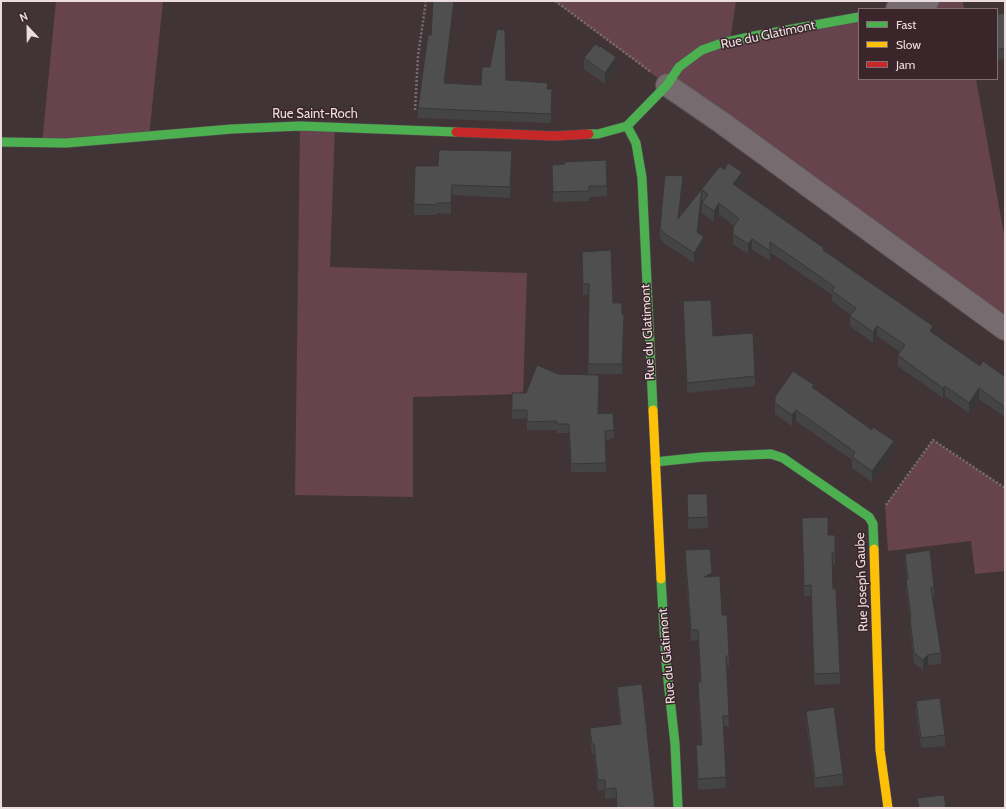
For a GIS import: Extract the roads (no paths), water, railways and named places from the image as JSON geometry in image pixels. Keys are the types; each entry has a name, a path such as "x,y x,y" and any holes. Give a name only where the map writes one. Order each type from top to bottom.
{"street":[{"path":"901,8 928,1"},
{"name":"Rue du Glatimont","path":"678,808 675,744 666,662 642,178 636,143 627,126 667,85 679,67 702,50 726,42 754,36 858,17"},
{"path":"667,85 734,132 1005,330"},
{"name":"Rue Saint-Roch","path":"1,142 66,143 232,129 300,126 555,136 598,134 627,126"},
{"name":"Rue Joseph Gaube","path":"655,462 703,457 771,454 783,458 869,517 873,524 880,750 888,808"}]}
